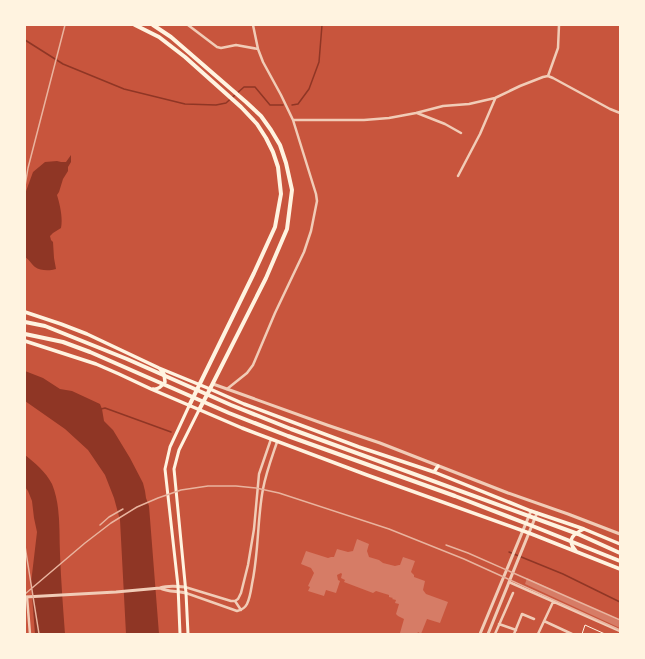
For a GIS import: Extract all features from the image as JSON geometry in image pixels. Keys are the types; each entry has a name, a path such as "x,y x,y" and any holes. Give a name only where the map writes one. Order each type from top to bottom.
{"highway":[{"path":"135,25 159,37 185,57 241,107 257,124 266,138 278,167 281,194 275,227 189,406"},
{"path":"153,25 171,37 261,116 280,146 286,163 292,190 287,229 266,278 199,410"},
{"path":"25,322 45,326 231,406 578,534 620,553"},
{"path":"25,334 63,342 90,352 222,410 288,436 530,524 620,561"}],"main road":[{"path":"25,312 87,334 159,368 244,404 359,447 434,472 530,511 584,529 620,544"},
{"path":"25,341 96,364 189,406 277,442 374,478 523,530 620,570"},
{"path":"151,389 156,390 160,388 164,382 164,374 159,368"},
{"path":"180,634 165,469 170,448 189,406"},
{"path":"188,634 186,593 174,469 179,450 199,410"},
{"path":"434,472 438,466"},
{"path":"576,552 572,546 571,539 575,533 584,529"}],"street":[{"path":"188,25 217,47 221,48 236,45 258,49"},
{"path":"227,389 247,373 253,365 275,313 304,252 311,231 317,198 293,120 263,62 258,49 253,25"},
{"path":"548,76 558,48 560,25"},
{"path":"293,120 364,120 388,118 442,106 469,104 496,98 520,86 548,76 620,114"},
{"path":"458,176 480,134 496,98"},
{"path":"416,113 445,124 461,133"},
{"path":"212,384 380,443 508,493 620,534"},
{"path":"235,601 241,593 248,565 254,529 259,474 271,439"},
{"path":"160,588 164,591 186,593 237,611 241,610 247,604 256,568 260,505 263,488 277,442"},
{"path":"480,634 516,549 530,511"},
{"path":"488,634 536,513"},
{"path":"509,582 620,632"},
{"path":"30,634 27,597 116,592 176,586 185,587 235,601"},
{"path":"496,634 513,593"},
{"path":"235,601 241,610"},
{"path":"538,634 553,602"},
{"path":"514,634 522,614 534,619"},
{"path":"544,621 572,634"},
{"path":"499,624 516,630"}],"path":[{"path":"582,634 585,625 605,634"}],"shaded area":[{"path":"71,155 71,162 68,167 68,171 63,179 57,195 60,207 61,228 50,236 53,242 56,269 42,270 35,267 25,257 25,194 33,172 45,162 66,162"},
{"path":"25,371 43,378 60,389 72,391 100,404 104,421 113,430 143,483 149,506 159,634 126,634 120,520 114,498 105,475 88,450 65,429 25,401"},
{"path":"25,455 47,476 55,492 59,519 65,634 35,634 31,583 37,532 32,501 25,487"}],"building":[{"path":"357,539 369,544 367,551 369,557 383,563 395,566 400,565 403,557 415,561 411,572 414,577 425,581 423,590 426,594 448,602 440,623 427,619 421,634 418,632 417,634 400,633 404,619 396,614 399,604 395,603 396,600 389,597 389,595 376,591 373,593 344,582 345,580 341,578 341,573 337,575 338,580 340,581 336,593 326,590 324,596 308,591 310,587 308,586 314,573 311,568 301,564 306,551 328,558 334,557 337,549 348,552 353,551"},
{"path":"527,578 620,621 620,628 525,584"}],"waterway":[{"path":"292,105 298,104 309,89 319,62 322,25"},
{"path":"25,40 63,64 124,89 185,104 216,105 226,103 244,87 255,87 270,105 283,105"},
{"path":"101,409 105,408 171,432"},
{"path":"509,552 563,574 620,602"}],"railway":[{"path":"25,186 28,168 65,25"},
{"path":"25,594 85,543 111,523 137,507 181,490 208,486 236,486 256,488 279,493 389,529 464,559 620,630"},
{"path":"100,525 109,517 123,509"},
{"path":"446,545 468,553 620,620"},
{"path":"25,546 39,634"}]}
